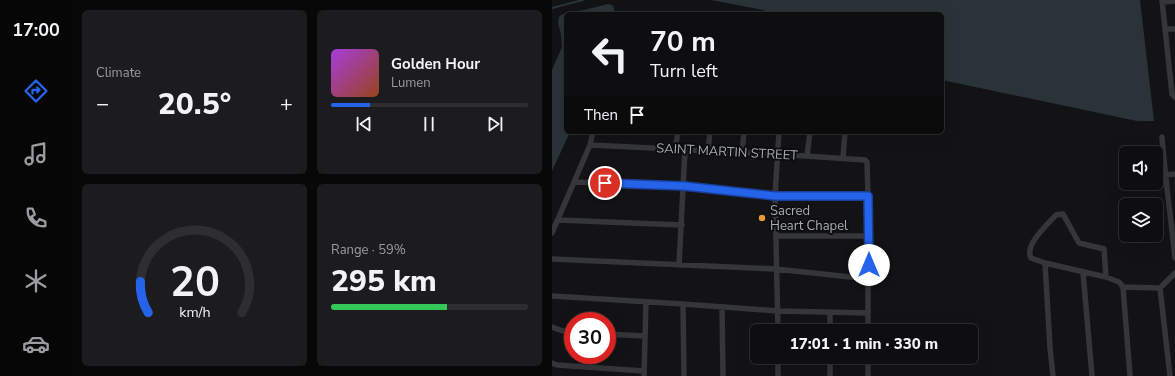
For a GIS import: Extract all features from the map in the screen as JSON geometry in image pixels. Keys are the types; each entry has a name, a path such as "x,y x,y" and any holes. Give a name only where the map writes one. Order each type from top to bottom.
{"street":[{"path":"1175,1 1162,1 1173,66 1172,94 1175,97"},
{"path":"1166,29 1175,28"},
{"path":"552,233 590,145 593,134"},
{"path":"675,150 678,134"},
{"path":"708,151 710,134"},
{"path":"742,153 744,134"},
{"path":"778,134 775,196 778,324"},
{"path":"807,156 810,134"},
{"path":"843,158 844,134"},
{"path":"1162,137 1164,175 1172,206 1175,258"},
{"name":"SAINT MARTIN STREET","path":"590,145 864,160 867,162 868,196"},
{"path":"679,265 685,150"},
{"path":"1164,175 1175,174"},
{"path":"574,182 684,186 775,196 868,196 868,324"},
{"path":"1106,277 1104,249 1079,243 1063,214 1056,215 1032,243 1029,251 1030,258 1045,263 1106,277 1119,282 1123,287 1130,376"},
{"path":"558,220 682,225"},
{"path":"776,236 869,236"},
{"path":"552,259 776,269 869,279"},
{"path":"1045,263 1053,376"},
{"path":"1083,272 1092,376"},
{"path":"1123,287 1160,288 1175,273"},
{"path":"1160,288 1170,376"},
{"path":"552,296 778,311 868,313"},
{"path":"552,363 557,365 644,374 646,302"},
{"path":"682,304 684,376"},
{"path":"722,307 723,376"},
{"path":"830,312 830,324"},
{"path":"552,327 564,331"},
{"path":"616,334 645,336"},
{"path":"778,364 778,376"},
{"path":"830,364 830,376"},
{"path":"868,364 868,376"}],"shaded area":[{"path":"711,0 1140,0 1154,121 1137,121 944,80 944,12 767,12"},
{"path":"608,4 612,5 614,12 573,12"},
{"path":"564,14 564,134 569,134 552,171 552,70 562,47 558,23 561,15"}],"waterway":[{"path":"552,8 583,0"}],"place":[{"name":"Sacred Heart Chapel","path":"762,218"}],"route":[{"path":"605,183 684,186 775,196 868,196 869,265"}]}
